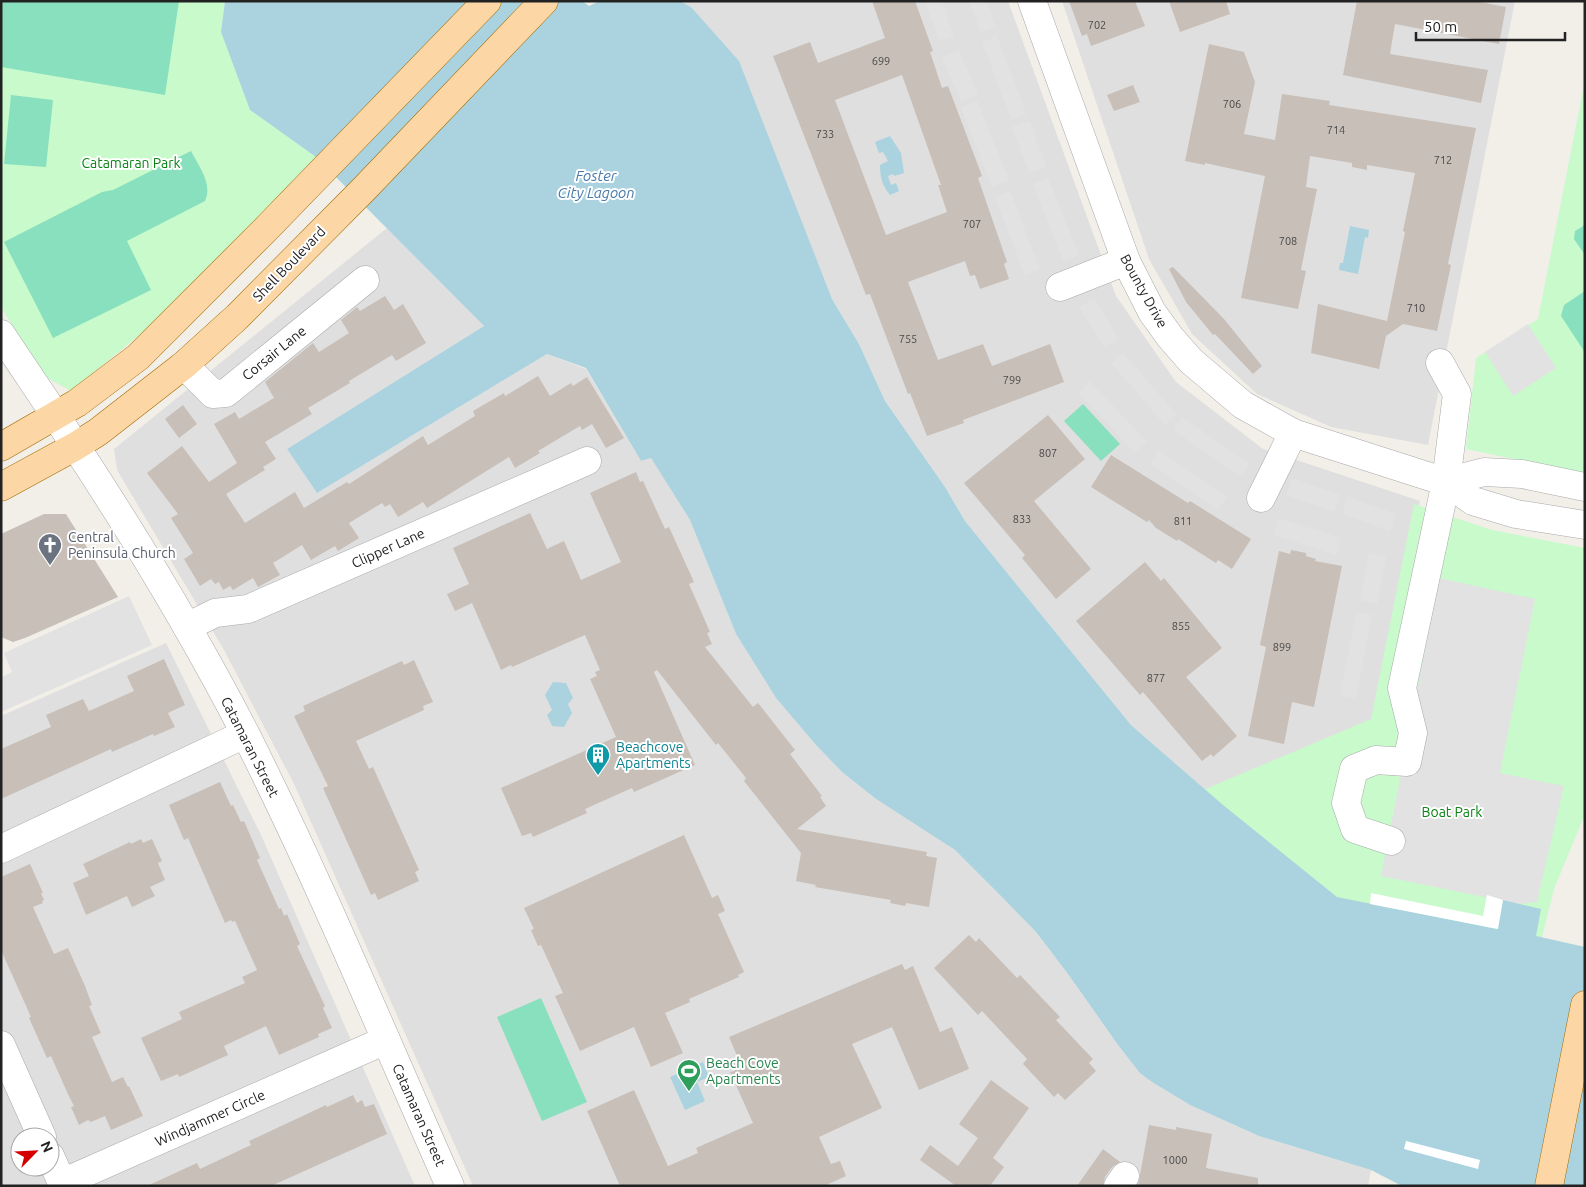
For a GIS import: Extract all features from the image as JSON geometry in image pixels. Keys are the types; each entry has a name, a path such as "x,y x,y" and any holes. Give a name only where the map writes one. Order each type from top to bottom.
{"main road":[{"path":"1,447 78,403 138,357 487,1"},
{"name":"Shell Boulevard","path":"1,486 76,446 98,432 184,365 237,318 544,1"},
{"path":"1549,1186 1585,1005"}],"street":[{"name":"Bounty Drive","path":"1032,1 1126,261 1152,312 1191,361 1243,405 1293,433 1446,482 1473,501 1516,514 1585,525"},
{"path":"1060,287 1126,261"},
{"name":"Corsair Lane","path":"184,365 213,394 226,393 365,280"},
{"name":"Catamaran Street","path":"1,334 76,446 152,567 245,734 288,821 450,1186"},
{"path":"1391,841 1355,829 1346,803 1354,769 1376,760 1407,762 1413,733 1402,688 1446,482 1457,394 1440,363"},
{"path":"1261,498 1293,433"},
{"name":"Clipper Lane","path":"187,627 215,614 248,609 587,461"},
{"path":"1446,482 1484,472 1522,474 1585,487"},
{"path":"1,849 245,734"},
{"name":"Windjammer Circle","path":"59,1177 62,1184 386,1040"},
{"path":"1,1045 38,1127"}],"shaded area":[{"path":"681,1 1008,1 1116,296 1176,382 1263,449 1420,501 1373,739 1223,805 1131,725 965,521 945,487 885,401 859,344 832,299 691,7"},
{"path":"925,1 942,1 954,36 939,41"},
{"path":"969,1 987,1 996,27 981,32"},
{"path":"1062,1 1515,1 1428,445 1331,427 1257,394 1192,334 1149,259"},
{"path":"997,36 1026,114 1011,119 982,42"},
{"path":"959,50 978,95 961,102 942,57"},
{"path":"977,101 1009,180 992,187 961,108"},
{"path":"1030,121 1046,167 1029,173 1012,127"},
{"path":"1048,178 1079,255 1063,261 1033,184"},
{"path":"1010,191 1040,269 1025,275 995,197"},
{"name":"Beach Cove Apartments","path":"387,228 484,326 287,449 317,493 547,354 586,369 641,461 651,458 690,520 736,634 776,698 816,745 842,772 876,799 955,850 998,893 1036,932 1118,1045 1141,1073 1152,1082 1190,1105 1259,1136 1371,1170 1368,1186 473,1186 294,784 224,650 117,470 114,449"},
{"path":"1094,298 1119,339 1104,347 1079,307"},
{"path":"1528,324 1556,368 1513,396 1485,352"},
{"path":"1123,352 1177,415 1165,425 1111,363"},
{"path":"1090,381 1147,442 1135,453 1078,393"},
{"path":"1182,417 1250,464 1241,477 1173,430"},
{"path":"1159,450 1227,497 1218,510 1150,463"},
{"path":"1292,478 1340,495 1334,512 1286,495"},
{"path":"1347,497 1396,514 1390,531 1342,514"},
{"path":"1279,518 1341,538 1336,555 1274,535"},
{"path":"1369,553 1386,557 1377,604 1360,600"},
{"path":"1439,578 1535,599 1500,773 1564,786 1537,902 1519,904 1381,876"},
{"path":"129,596 152,645 1,712 1,678 12,672 4,653"},
{"path":"1356,613 1372,615 1356,699 1340,696"},
{"path":"166,643 261,835 415,1186 1,1186 1,716"}],"green space":[{"name":"Catamaran Park","path":"1,1 225,1 221,32 250,110 316,157 166,313 71,391 44,376 1,307"},
{"path":"1,1 179,1 165,95 1,67"},
{"path":"1585,80 1585,474 1466,449 1476,358 1538,319"},
{"path":"11,95 53,100 46,167 4,164"},
{"path":"191,151 206,182 207,195 205,201 127,241 151,290 53,338 4,242 102,192 113,190"},
{"path":"1585,225 1585,255 1574,239 1575,231"},
{"path":"1585,291 1584,351 1561,316 1564,305"},
{"path":"1083,404 1120,444 1101,461 1064,421"},
{"name":"Boat Park","path":"1414,504 1492,530 1585,548 1585,814 1554,889 1537,957 1339,904 1184,798 1371,719"},
{"path":"541,998 587,1102 542,1121 497,1017"}],"water":[{"name":"Foster City Lagoon","path":"225,1 582,1 589,6 600,1 680,1 691,7 739,61 832,299 859,344 885,401 945,487 965,521 1131,725 1223,805 1337,897 1497,929 1503,900 1541,909 1536,936 1585,947 1585,1186 1402,1186 1371,1170 1259,1136 1190,1105 1140,1073 1036,932 955,850 876,799 842,772 776,698 736,634 690,520 651,458 641,461 586,368 547,354 317,493 287,449 484,326 316,157 250,110 221,32"},
{"path":"890,136 901,153 904,173 888,176 891,185 896,183 899,191 890,195 883,184 880,169 880,165 888,161 883,152 879,153 875,142"},
{"path":"1350,226 1369,230 1368,238 1365,237 1358,274 1339,270 1340,263 1343,263"},
{"path":"553,682 566,683 573,698 568,704 572,713 564,727 552,726 547,715 552,710 545,695"},
{"name":"Beach Cove Apartments","path":"703,1062 709,1077 697,1082 705,1101 685,1110 670,1077"}],"pier":[{"path":"1371,893 1483,916 1487,895 1503,900 1498,929 1370,904"},
{"path":"1406,1141 1480,1160 1478,1169 1404,1149"}],"building":[{"path":"872,1 915,1 933,51 930,52 942,88 948,86 982,176 978,178 1007,262 1004,264 1009,279 980,289 975,275 970,276 965,261 908,282 938,360 983,344 992,366 1050,344 1064,382 963,420 964,423 927,436 910,393 908,394 870,294 866,295 773,56 810,42 818,63 885,38","holes":["902,75 941,185 938,185 947,212 886,235 835,100"]},
{"path":"1069,1 1135,1 1145,26 1091,46 1087,34 1082,36"},
{"path":"1169,1 1226,1 1230,14 1180,32"},
{"path":"1357,1 1475,1 1506,7 1499,44 1395,24 1390,54 1488,70 1481,103 1343,75"},
{"path":"1209,44 1244,52 1255,82 1244,134 1275,140 1282,94 1330,101 1329,105 1476,128 1448,264 1451,265 1437,331 1403,324 1386,336 1379,369 1311,353 1318,304 1387,321 1415,173 1367,165 1367,170 1352,167 1352,163 1310,156 1306,187 1317,189 1301,270 1306,271 1298,309 1241,298 1265,176 1205,163 1205,165 1185,161"},
{"path":"1133,85 1140,102 1114,111 1107,95"},
{"path":"1173,267 1224,319 1262,366 1253,374 1215,334 1213,335 1186,302 1169,269"},
{"path":"385,296 394,310 403,304 426,343 396,361 392,355 349,381 350,383 308,408 312,414 265,442 276,459 263,467 265,470 226,494 245,523 295,492 304,508 347,482 349,484 423,436 428,445 475,416 473,411 504,393 505,396 538,376 550,396 571,383 573,386 587,377 624,438 606,448 592,424 582,430 580,426 538,451 540,453 515,468 509,457 427,508 423,502 398,517 390,504 385,507 382,503 349,523 359,538 338,551 335,546 311,560 302,545 273,563 280,575 258,587 253,578 233,590 230,586 223,590 219,582 215,584 211,579 200,586 184,559 193,553 171,518 178,514 147,473 182,446 209,482 237,463 214,424 235,412 239,419 274,398 265,382 313,343 319,352 349,333 341,320 357,307 360,311"},
{"path":"183,405 197,424 179,438 165,419"},
{"path":"1048,415 1085,459 1034,501 1091,569 1056,599 1022,558 1025,555 964,483"},
{"path":"1111,455 1188,503 1190,501 1251,539 1232,569 1218,560 1216,563 1178,539 1177,541 1156,528 1149,520 1147,522 1091,487"},
{"path":"636,472 640,482 643,481 665,529 669,527 694,582 689,584 710,632 707,633 712,644 705,647 753,707 758,703 795,750 790,754 822,796 820,797 826,806 797,829 927,852 926,856 937,858 929,907 906,903 905,906 890,903 891,900 815,887 816,885 796,881 801,853 744,781 746,778 718,743 716,745 657,670 654,672 695,765 634,792 632,788 585,809 587,813 533,837 531,833 522,836 501,788 616,737 590,679 597,676 595,672 600,670 585,635 501,670 472,603 455,611 447,594 469,584 453,548 530,513 547,549 564,541 581,580 621,562 590,493"},
{"name":"Central Peninsula Church","path":"44,514 66,514 118,597 13,642 1,637 1,534"},
{"path":"1291,550 1306,553 1306,556 1316,559 1315,561 1342,566 1314,707 1292,702 1284,744 1248,736 1266,647 1260,645 1279,551 1290,554"},
{"path":"1145,562 1161,581 1164,578 1222,648 1186,677 1237,736 1213,757 1211,754 1202,761 1143,692 1140,695 1076,621"},
{"path":"164,659 185,705 168,713 175,727 154,736 153,734 112,752 111,749 1,799 1,749 51,727 46,715 83,699 89,711 134,691 127,676"},
{"path":"414,660 433,702 423,706 424,710 356,741 369,769 373,767 419,870 415,872 419,881 378,900 375,893 371,895 323,788 328,786 294,716 305,711 303,706 402,661 404,665"},
{"path":"220,782 231,806 233,805 241,822 244,821 260,858 257,860 279,909 281,908 284,916 287,914 300,944 297,946 325,1006 323,1008 332,1028 318,1034 319,1037 279,1055 266,1026 224,1046 228,1055 179,1077 178,1074 161,1081 141,1038 182,1019 179,1012 245,983 242,977 257,970 235,921 232,922 231,920 225,923 188,838 184,840 169,805"},
{"path":"684,835 712,898 718,895 725,911 718,914 744,972 738,975 739,977 689,999 690,1002 665,1013 683,1053 651,1067 634,1027 580,1051 555,996 563,993 541,945 538,946 531,930 534,929 524,908"},
{"path":"141,839 143,843 152,839 162,861 158,863 165,880 150,887 155,896 132,907 127,896 86,915 73,883 89,876 83,864 130,842 131,844"},
{"path":"30,864 43,893 41,893 44,900 42,901 43,903 33,907 54,954 68,948 92,1005 89,1006 101,1033 92,1037 112,1082 123,1077 143,1116 111,1130 105,1116 91,1122 88,1120 79,1125 71,1107 74,1106 51,1056 47,1058 1,950 1,877"},
{"path":"969,935 976,942 979,938 1017,978 1020,975 1060,1017 1056,1020 1093,1059 1089,1063 1096,1071 1065,1100 1058,1093 1054,1097 1023,1064 1027,1059 982,1011 978,1015 934,968"},
{"path":"902,964 905,970 913,966 940,1032 952,1027 969,1069 919,1090 892,1027 852,1044 882,1108 819,1137 831,1164 840,1161 846,1176 824,1186 620,1186 587,1111 634,1090 668,1166 698,1153 696,1148 753,1123 730,1072 735,1071 731,1061 738,1058 729,1037"},
{"path":"991,1080 1029,1108 993,1158 1004,1167 990,1186 956,1186 920,1160 930,1145 958,1166 978,1138 959,1124"},
{"path":"353,1095 357,1103 362,1100 365,1107 374,1104 387,1134 271,1186 147,1186 197,1163 200,1169 251,1145 249,1141 326,1105 327,1107"},
{"path":"1149,1125 1176,1130 1176,1127 1212,1134 1206,1168 1258,1178 1258,1186 1138,1186"},
{"path":"1103,1149 1120,1162 1112,1167 1105,1177 1103,1186 1077,1186"}],"place":[{"name":"Central Peninsula Church","path":"50,566"},
{"name":"Beachcove Apartments","path":"598,776"},
{"name":"Beach Cove Apartments","path":"689,1092"}]}
